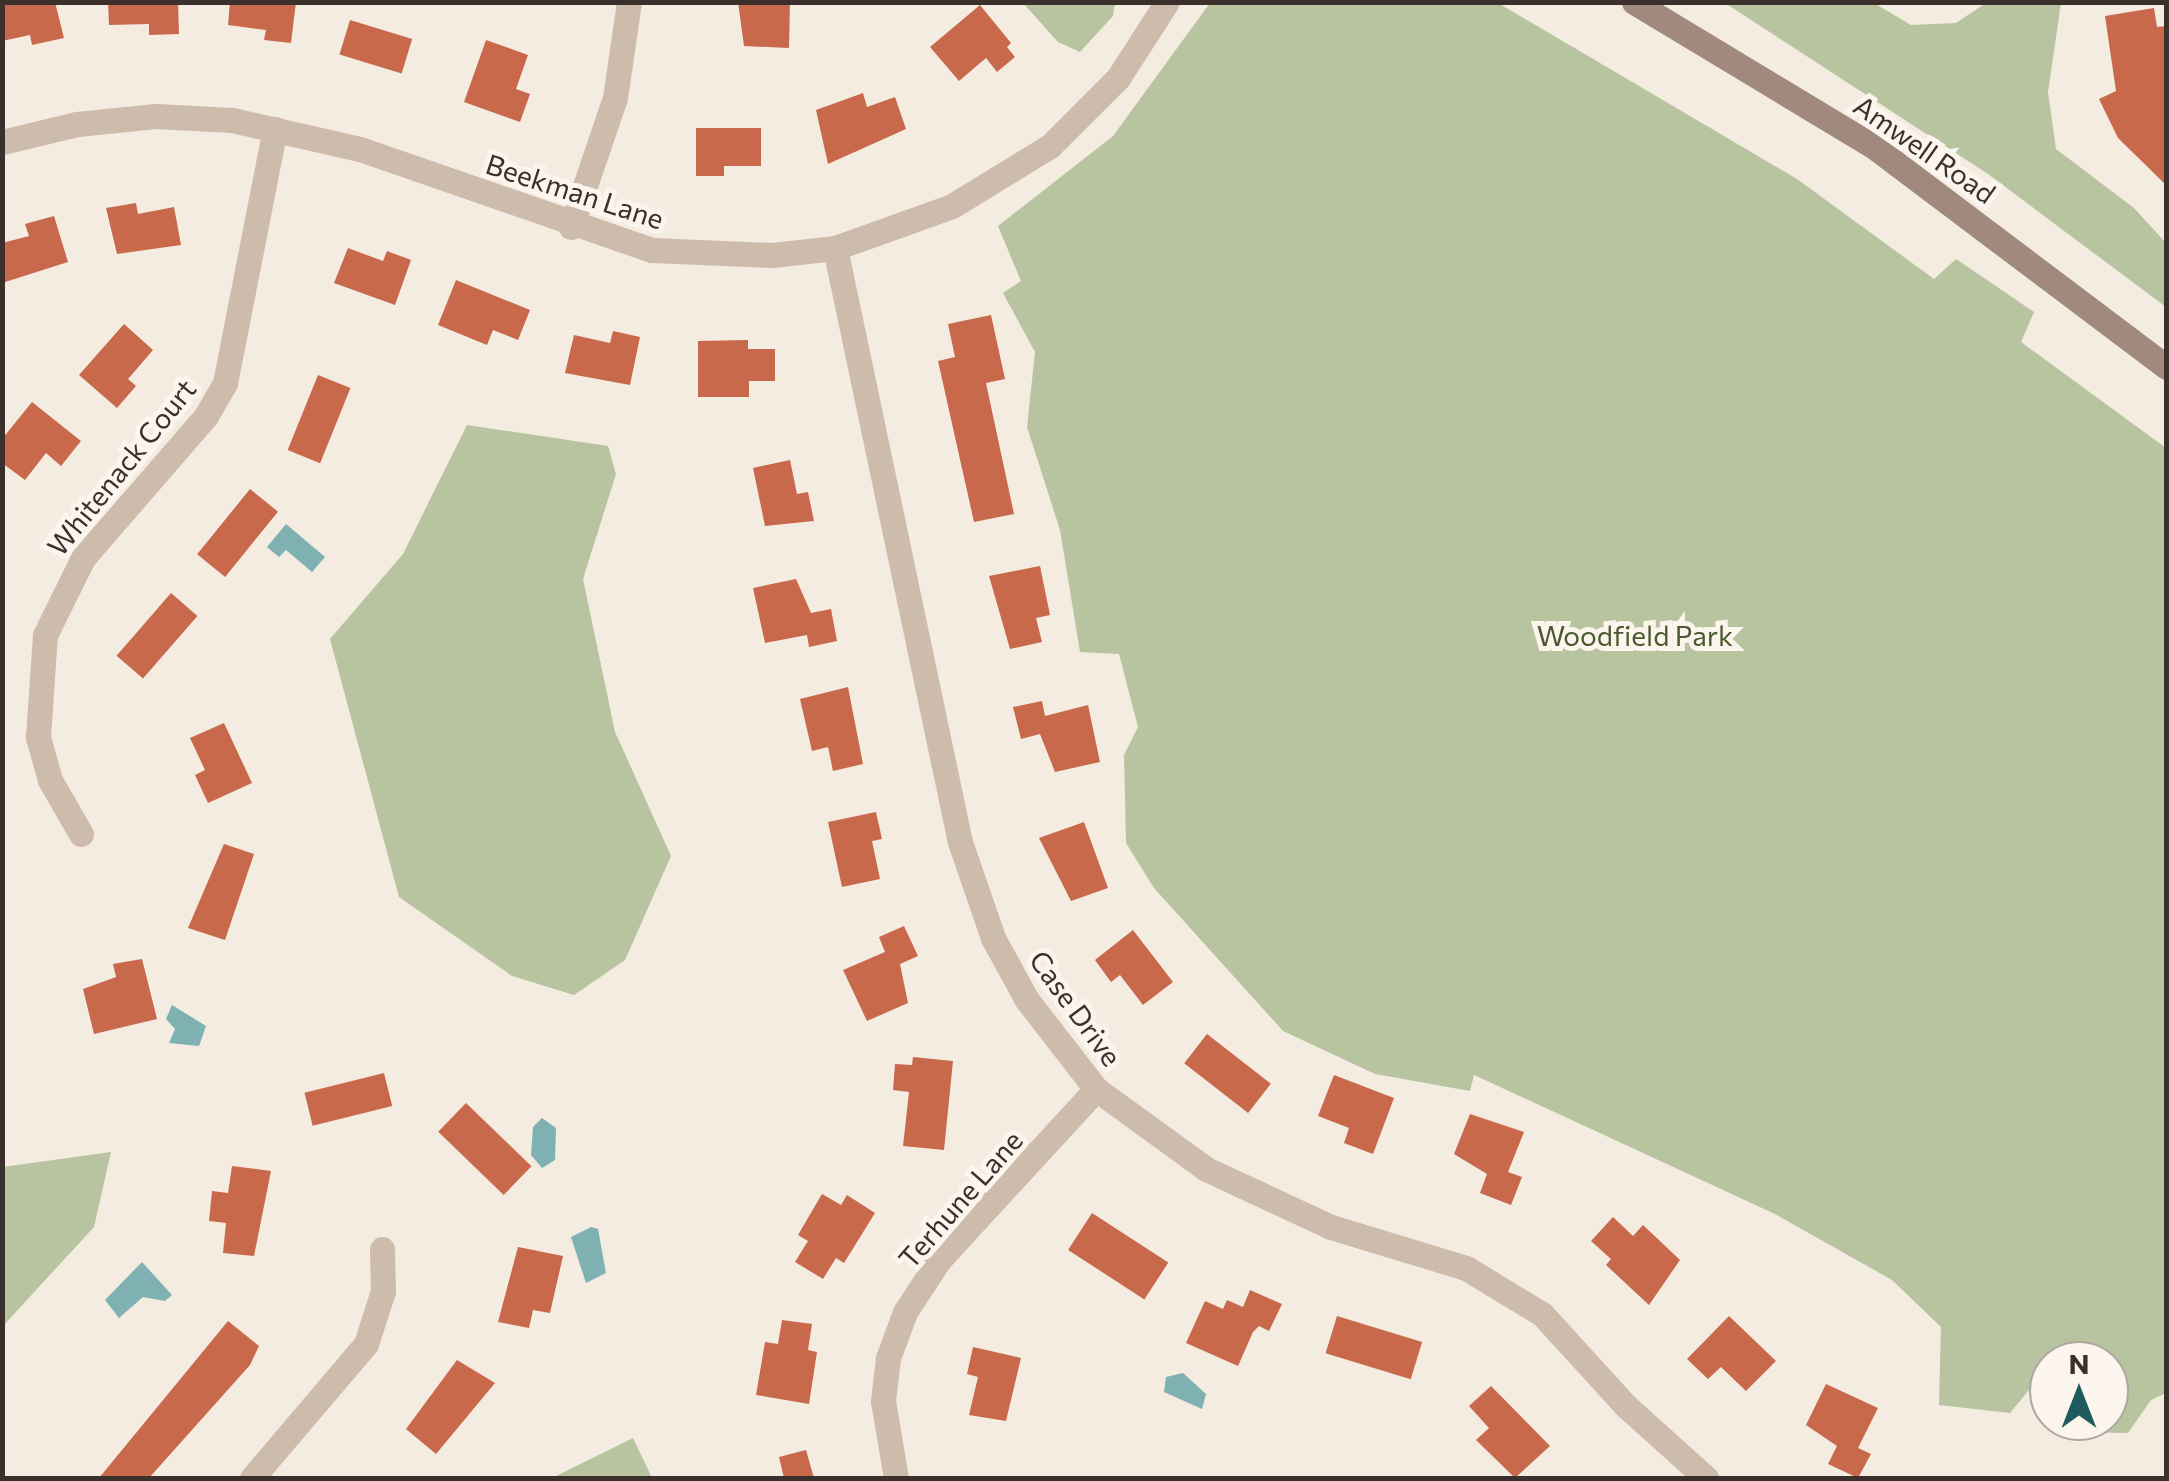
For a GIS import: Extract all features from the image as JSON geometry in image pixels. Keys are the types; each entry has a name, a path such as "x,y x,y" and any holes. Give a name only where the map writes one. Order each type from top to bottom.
{"main road":[{"name":"Amwell Road","path":"1634,2 1873,146 2166,367"}],"street":[{"path":"571,227 615,98 630,2"},
{"name":"Beekman Lane","path":"2,142 77,124 156,116 275,128 360,148 571,227 652,250 704,256 835,248 952,206 1050,146 1118,78 1167,2"},
{"name":"Whitenack Court","path":"81,834 50,780 38,737 45,635 82,558 206,416 224,382 275,128"},
{"name":"Case Drive","path":"835,248 972,884 1028,1000 1096,1089 1206,1169 1261,1198 1331,1227 1425,1251 1507,1290 1542,1314 1626,1406 1706,1478"},
{"name":"Terhune Lane","path":"896,1478 883,1401 888,1358 905,1312 939,1260 1096,1089"},
{"path":"252,1478 366,1344 384,1291 382,1249"}],"green space":[{"path":"1023,3 1115,3 1113,16 1080,52 1058,42"},
{"name":"Woodfield Park","path":"1210,3 1498,3 1797,179 1934,279 1956,259 2034,312 2021,342 2166,448 2166,1393 2151,1400 2129,1432 2129,1341 2029,1341 2029,1390 2010,1413 1939,1405 1941,1327 1892,1280 1775,1214 1474,1075 1470,1091 1375,1074 1283,1031 1154,888 1126,843 1124,755 1138,727 1119,654 1080,652 1060,530 1027,427 1035,352 1003,293 1021,281 998,226 1113,136"},
{"path":"1725,3 1874,3 1911,25 1956,23 1986,3 2061,3 2048,92 2056,149 2134,208 2166,243 2166,307 1988,174"},
{"path":"467,425 608,446 616,474 583,579 615,732 671,856 625,960 574,995 512,976 399,897 330,639 403,554"},
{"path":"111,1152 94,1227 3,1326 3,1167"},
{"path":"633,1438 652,1478 552,1478"}],"water":[{"path":"286,524 325,557 312,572 286,550 279,557 267,547"},
{"path":"172,1005 206,1026 199,1046 169,1043 175,1029 166,1019"},
{"path":"542,1118 556,1128 555,1160 542,1168 531,1155 533,1127"},
{"path":"591,1227 598,1229 606,1273 586,1283 571,1237"},
{"path":"142,1262 172,1295 165,1301 143,1297 119,1318 105,1300"},
{"path":"1183,1373 1206,1394 1202,1409 1164,1392 1166,1377"}],"building":[{"path":"2,2 55,2 64,38 32,45 30,35 2,41"},
{"path":"108,2 178,2 179,34 149,35 149,24 109,25"},
{"path":"230,2 296,2 291,43 264,40 266,30 228,25"},
{"path":"738,2 790,2 789,48 744,46"},
{"path":"980,5 1011,43 1007,47 1015,57 997,72 986,58 959,81 930,47"},
{"path":"2154,8 2157,27 2166,26 2166,185 2118,138 2099,99 2116,91 2105,16"},
{"path":"350,20 412,39 402,73 339,54"},
{"path":"486,40 528,55 516,89 530,94 520,122 464,102"},
{"path":"863,93 867,107 895,97 906,129 828,164 816,110"},
{"path":"696,128 761,128 761,166 724,166 724,176 696,176"},
{"path":"136,203 138,214 174,207 181,245 117,254 106,208"},
{"path":"54,216 68,262 2,283 2,243 29,236 25,224"},
{"path":"348,248 383,261 387,251 411,260 395,305 334,283"},
{"path":"456,280 530,310 518,340 493,330 487,345 438,325"},
{"path":"991,315 1005,379 986,383 1014,514 974,522 938,361 955,357 948,324"},
{"path":"124,324 153,350 128,379 136,386 117,408 79,375"},
{"path":"613,331 640,337 630,385 565,373 574,335 610,343"},
{"path":"748,340 748,349 775,349 775,381 749,381 749,397 698,397 698,341"},
{"path":"318,375 350,388 320,463 288,450"},
{"path":"32,402 81,441 61,466 46,453 25,480 2,463 2,439"},
{"path":"790,460 797,494 808,492 814,521 765,526 753,468"},
{"path":"250,489 278,512 225,577 197,554"},
{"path":"1040,566 1050,615 1036,618 1042,642 1010,649 989,576"},
{"path":"796,579 811,613 831,609 837,641 809,647 807,635 765,643 753,588"},
{"path":"171,593 197,616 143,679 117,656"},
{"path":"848,687 863,764 833,771 828,747 812,751 800,699"},
{"path":"1042,701 1045,716 1088,705 1100,762 1055,772 1040,734 1021,739 1013,707"},
{"path":"224,723 252,783 208,803 195,775 205,770 190,738"},
{"path":"876,812 882,839 872,841 880,879 842,887 828,822"},
{"path":"1084,822 1108,888 1071,901 1039,838"},
{"path":"224,844 254,854 225,940 188,928"},
{"path":"904,926 918,956 900,964 908,1003 867,1021 843,970 885,952 879,937"},
{"path":"1133,930 1173,982 1143,1005 1120,975 1111,982 1095,960"},
{"path":"142,959 157,1019 94,1034 83,989 116,977 113,964"},
{"path":"1207,1034 1271,1084 1248,1113 1184,1063"},
{"path":"913,1057 953,1061 944,1150 903,1146 909,1092 893,1090 895,1064 912,1065"},
{"path":"384,1073 392,1106 313,1126 304,1093"},
{"path":"1334,1075 1394,1098 1373,1154 1344,1143 1349,1128 1318,1116"},
{"path":"466,1103 531,1166 504,1195 438,1132"},
{"path":"1470,1114 1524,1132 1508,1172 1522,1177 1511,1205 1480,1193 1487,1174 1454,1154"},
{"path":"232,1166 271,1171 254,1256 223,1253 226,1223 209,1221 212,1191 228,1193"},
{"path":"822,1194 841,1205 847,1195 875,1213 844,1263 836,1258 823,1279 795,1262 808,1241 798,1235"},
{"path":"1092,1213 1168,1263 1144,1299 1068,1250"},
{"path":"1613,1217 1633,1236 1643,1225 1680,1260 1649,1305 1606,1265 1611,1259 1591,1241"},
{"path":"518,1247 563,1256 550,1313 533,1310 529,1328 498,1322"},
{"path":"1250,1290 1282,1304 1269,1331 1259,1326 1253,1332 1238,1366 1186,1343 1205,1301 1223,1309 1227,1300 1243,1307"},
{"path":"1337,1316 1422,1342 1411,1379 1326,1353"},
{"path":"1729,1316 1776,1361 1746,1391 1721,1367 1708,1379 1687,1359"},
{"path":"782,1320 812,1324 808,1350 817,1352 809,1404 756,1395 765,1342 778,1344"},
{"path":"228,1321 259,1346 250,1365 149,1478 99,1478"},
{"path":"973,1347 1021,1358 1006,1421 969,1415 978,1377 967,1374"},
{"path":"457,1360 495,1383 436,1454 406,1429"},
{"path":"1826,1384 1878,1408 1858,1448 1871,1454 1858,1478 1828,1464 1837,1446 1806,1425"},
{"path":"1491,1386 1550,1446 1515,1478 1476,1440 1489,1428 1469,1406"},
{"path":"806,1450 814,1478 784,1478 779,1457"}]}
